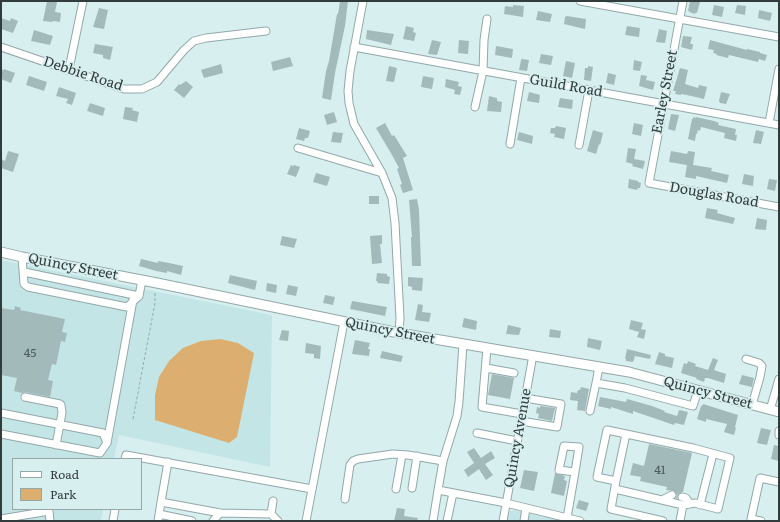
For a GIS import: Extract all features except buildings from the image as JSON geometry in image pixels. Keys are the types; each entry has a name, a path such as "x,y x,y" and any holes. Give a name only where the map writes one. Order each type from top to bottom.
{"main road":[{"name":"Quincy Street","path":"1,252 399,333 629,372 775,411"}],"street":[{"path":"67,70 70,64 83,1"},
{"path":"363,1 349,81 349,103 351,114 359,134 382,173 390,190 394,214 399,333"},
{"path":"580,1 779,37"},
{"name":"Earley Street","path":"648,183 683,1"},
{"path":"475,107 483,71 484,40 487,19"},
{"name":"Debbie Road","path":"1,47 124,89 142,89 157,82 184,50 194,41 206,38 266,31"},
{"name":"Guild Road","path":"354,47 779,124"},
{"path":"769,123 779,69"},
{"path":"510,144 521,78"},
{"path":"579,145 589,90"},
{"path":"298,148 382,173"},
{"name":"Douglas Road","path":"648,183 779,207"},
{"path":"22,257 24,284 28,287 126,307 136,298"},
{"path":"24,272 136,298"},
{"path":"1,434 100,453 107,443 136,298 142,280"},
{"path":"306,521 344,322"},
{"path":"432,521 443,461 457,416 463,344"},
{"path":"487,348 482,407 557,427 560,404 525,398"},
{"name":"Quincy Avenue","path":"503,521 532,355"},
{"path":"746,359 759,363 762,366 752,405"},
{"path":"590,411 599,366"},
{"path":"486,368 514,373"},
{"path":"775,411 779,379"},
{"path":"596,383 625,388 693,406 698,390"},
{"path":"24,397 60,404 63,408 56,445"},
{"path":"1,413 103,433 107,443"},
{"path":"615,489 687,505 695,503 718,509 730,458 607,430 597,477 616,481"},
{"path":"477,433 517,441"},
{"path":"626,434 611,509 662,521"},
{"path":"700,505 712,454"},
{"path":"125,458 126,455 312,489"},
{"path":"345,499 350,464 352,461 378,455 402,455 443,461"},
{"path":"396,489 402,455"},
{"path":"412,488 417,456"},
{"path":"168,462 158,518 192,521"},
{"path":"567,518 575,472"},
{"path":"761,521 751,520 760,478 779,482"},
{"path":"438,490 506,503 580,521"},
{"path":"447,521 453,493"},
{"path":"662,500 672,495"},
{"path":"680,521 687,505 686,498 682,497"},
{"path":"271,514 273,501"},
{"path":"161,502 220,513 271,514 278,521"},
{"path":"524,521 526,508"},
{"path":"113,521 116,510"},
{"path":"1,519 49,511 50,521"},
{"path":"213,521 220,513"}],"path":[{"path":"133,419 156,303 155,292"}],"shaded area":[{"path":"1,260 272,315 270,467 119,435 114,458 12,458 12,510 103,510 101,521 1,521"},
{"path":"514,510 561,521 507,521 508,514 510,511"}],"green space":[{"path":"220,339 238,343 254,353 237,437 229,443 155,420 155,395 159,377 169,361 183,348 201,341"}]}
